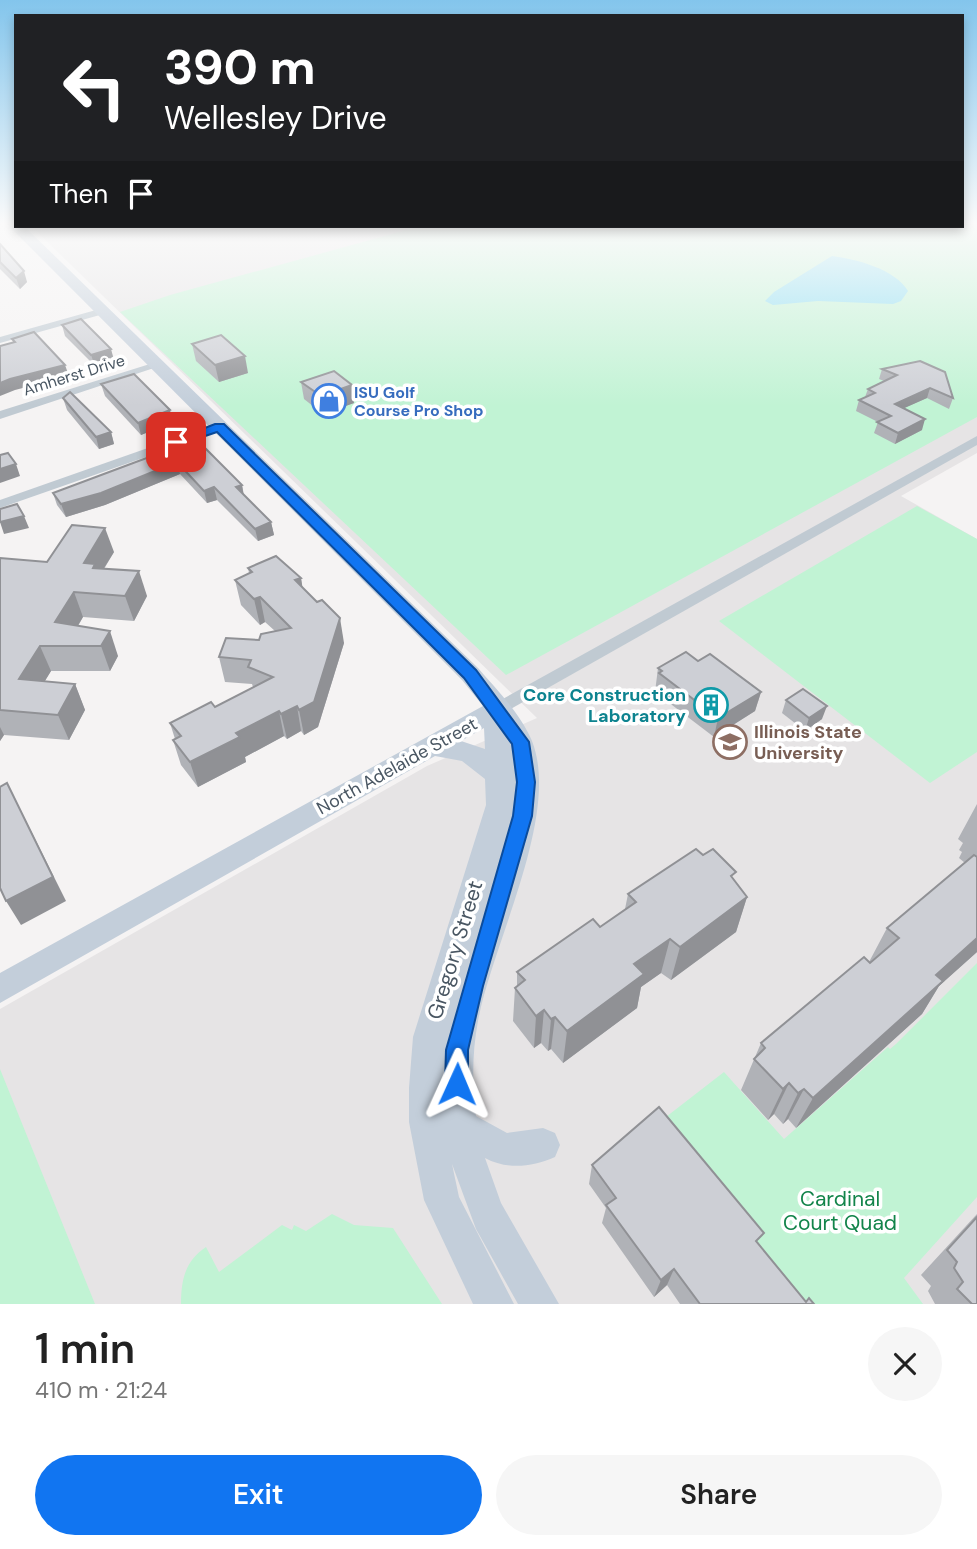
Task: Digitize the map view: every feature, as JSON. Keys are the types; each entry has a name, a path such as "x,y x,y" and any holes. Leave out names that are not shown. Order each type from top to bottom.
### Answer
{"main road":[{"name":"Gregory Street","path":"76,284 470,674 520,742 526,782 523,816 457,1050 461,1127 471,1178 490,1225 540,1304"},
{"name":"Gregory Street","path":"495,1304 477,1275 442,1200 426,1122 425,1088 429,1037 496,816 500,779 496,748 496,710"},
{"name":"North Adelaide Street","path":"0,989 496,710"},
{"path":"433,746 464,751 485,759 500,779"},
{"path":"461,1127 505,1150 543,1145"}],"street":[{"path":"0,340 103,311"},
{"name":"Amherst Drive","path":"0,415 157,365"},
{"path":"0,504 219,427"},
{"name":"North Adelaide Street","path":"496,710 977,440"}],"shaded area":[{"name":"Illinois State University","path":"90,284 977,284 977,453 901,496 977,539 977,1304 0,1304 0,1009 427,766 537,718"}],"green space":[{"path":"211,284 977,284 977,417 506,675 120,312"},
{"path":"917,506 977,539 977,752 930,783 719,621"},
{"name":"Cardinal Court Quad","path":"977,963 977,1197 904,1278 923,1304 794,1304 653,1127 724,1072 784,1139 888,1047 890,1049 896,1044"},
{"path":"0,1069 95,1304 0,1304"},
{"path":"332,1214 354,1225 393,1228 442,1304 181,1304 182,1287 189,1265 206,1247 219,1272 282,1225 292,1230 294,1225 306,1231"}],"water":[{"path":"787,284 903,284 908,291 901,301 893,304 818,301 773,305 765,301"}],"building":[{"path":"81,319 111,349 91,355 62,325"},
{"path":"34,332 65,365 0,383 0,346"},
{"path":"221,335 245,356 215,365 192,344"},
{"path":"920,361 945,372 953,398 930,388 895,404 925,419 898,433 877,422 891,416 859,400 875,393 868,389 897,375 882,369"},
{"path":"334,371 352,385 321,396 301,382"},
{"path":"134,374 170,410 138,423 101,384"},
{"path":"70,392 111,432 96,437 63,398"},
{"path":"184,444 188,448 201,444 242,485 236,487 271,522 255,529 214,487 204,491 177,462 101,493 61,504 53,493"},
{"path":"8,453 16,464 0,469 0,455"},
{"path":"17,504 24,516 0,522 0,509"},
{"path":"72,525 105,528 84,563 95,564 93,568 139,571 125,596 74,592 55,622 110,631 101,646 40,646 19,679 75,684 58,715 0,710 0,558 47,562"},
{"path":"276,556 301,578 295,580 317,602 322,600 340,618 314,702 299,710 297,706 281,714 279,711 236,733 240,737 190,762 173,740 181,736 170,723 211,702 215,707 273,677 248,667 251,660 219,657 226,638 259,640 261,634 291,628 260,597 254,599 235,580 252,572 248,568"},
{"path":"686,652 698,661 710,654 761,692 718,718 659,673 662,671 658,668"},
{"path":"803,689 827,706 809,718 786,700"},
{"path":"7,783 53,877 6,901 0,888 0,787"},
{"path":"696,849 703,855 713,849 736,872 731,876 747,897 680,947 670,939 634,964 644,974 567,1031 555,1017 551,1019 544,1010 536,1016 515,988 525,980 517,972 593,919 600,927 636,902 628,894"},
{"path":"974,855 977,857 977,938 936,975 943,981 813,1098 804,1089 798,1093 789,1083 783,1089 754,1059 765,1048 761,1043 864,957 870,963 899,938 887,928"},
{"path":"659,1107 764,1233 756,1241 806,1302 809,1298 814,1304 700,1304 674,1269 661,1280 606,1205 616,1198 592,1165"},
{"path":"977,1217 977,1304 972,1304 957,1289 963,1282 954,1268 957,1262 947,1250"}],"place":[{"name":"ISU Golf Course Pro Shop","path":"329,401"},
{"name":"Core Construction Laboratory","path":"711,705"},
{"name":"Illinois State University","path":"730,742"}],"route":[{"path":"176,442 219,427 470,674 520,742 526,782 523,816 472,986 457,1050 457,1084"}]}
